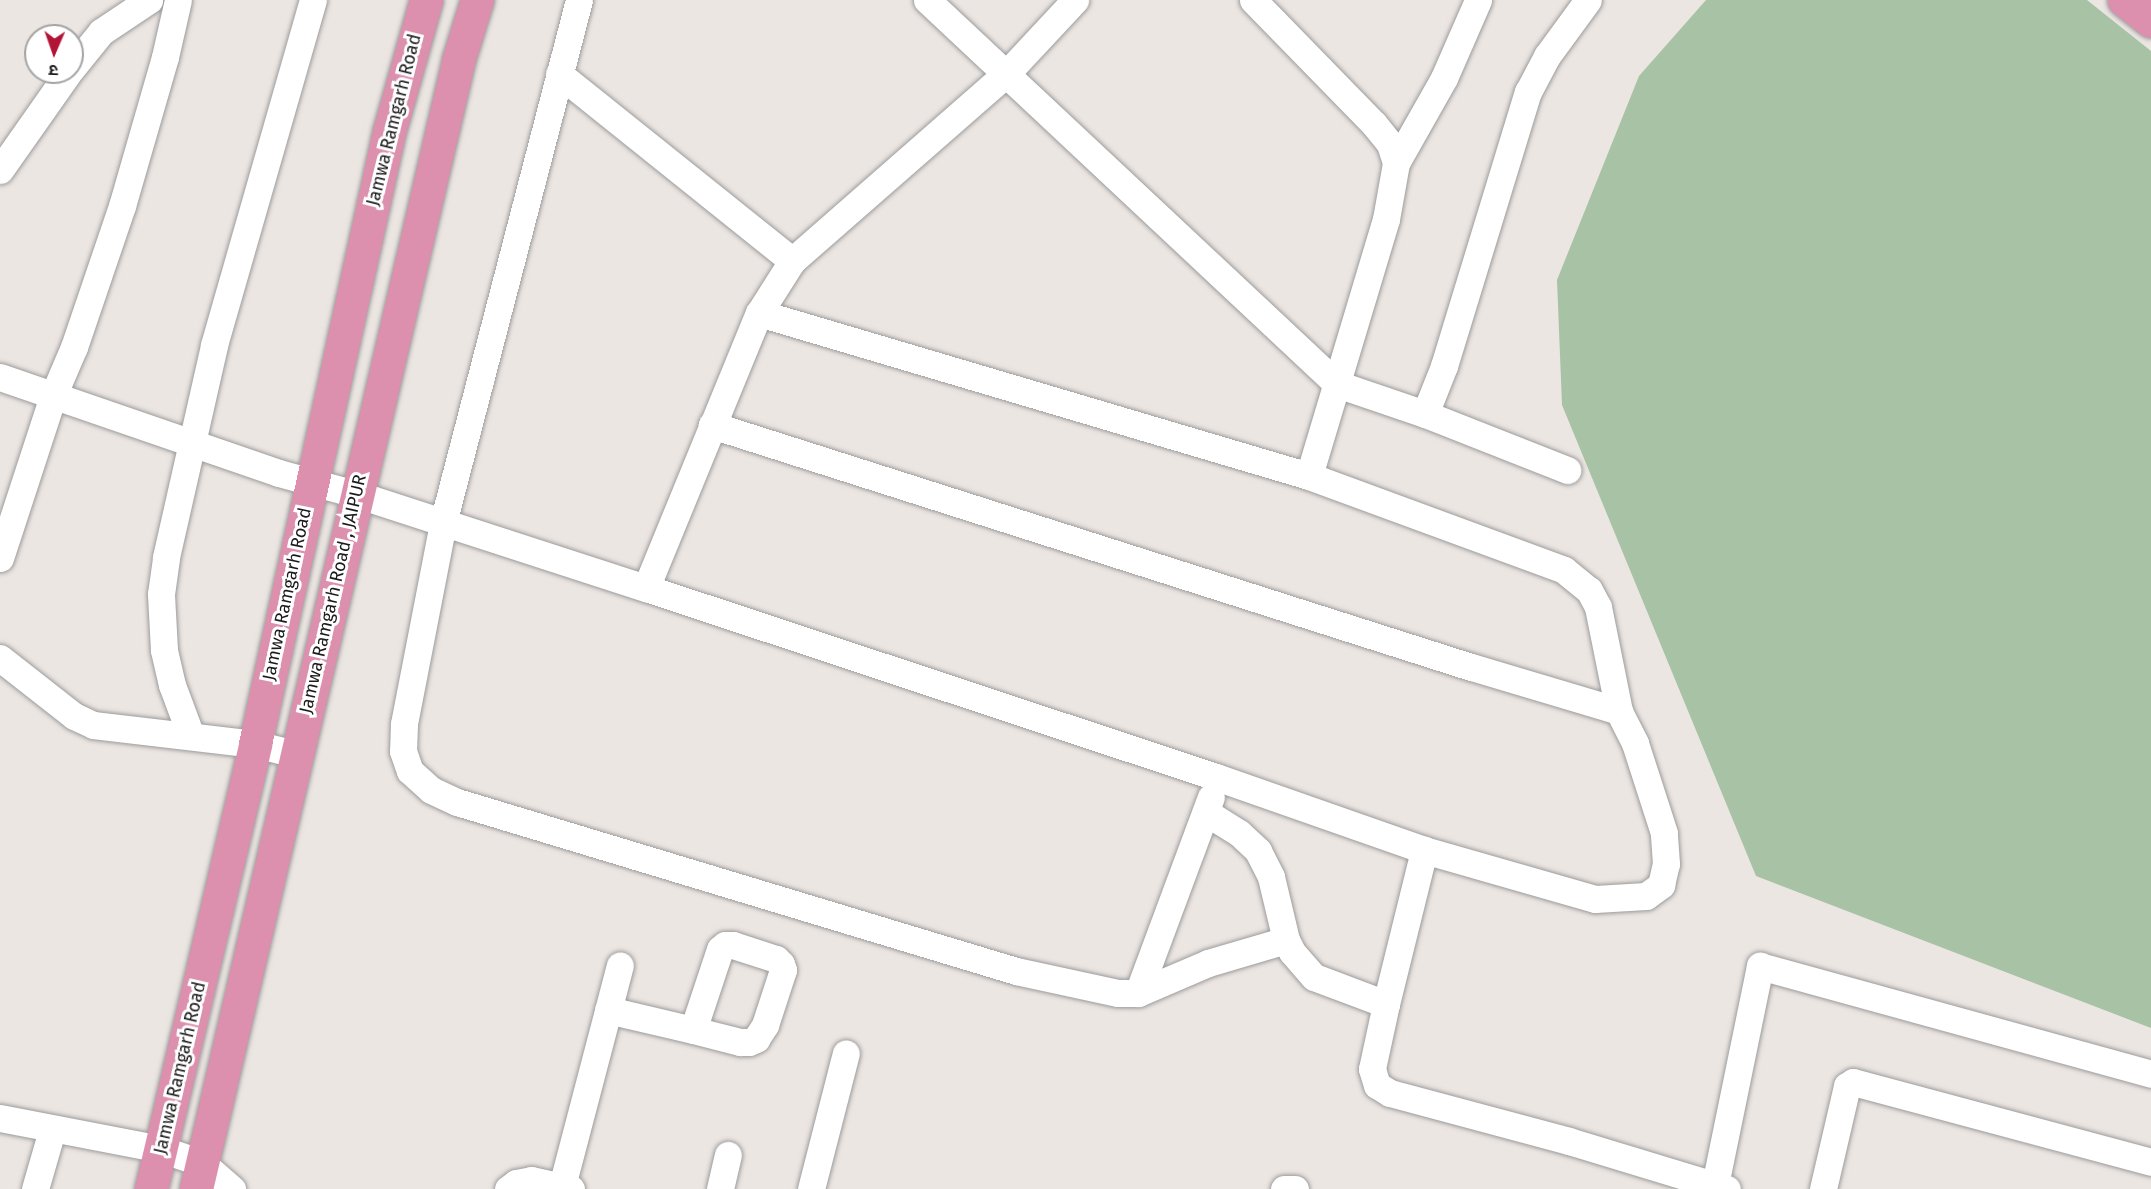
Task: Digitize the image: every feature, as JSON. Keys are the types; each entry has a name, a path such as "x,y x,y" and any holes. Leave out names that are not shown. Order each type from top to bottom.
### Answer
{"highway":[{"name":"Jamwa Ramgarh Road","path":"151,1189 255,744 389,132 426,0"},
{"name":"Jamwa Ramgarh Road , JAIPUR","path":"199,1176 439,142 459,58 477,0"},
{"path":"2124,0 2151,21"},
{"path":"389,132 439,142"}],"street":[{"path":"84,53 101,32 149,0"},
{"path":"0,558 53,396 74,347 122,206 165,57 177,0"},
{"path":"191,736 168,668 161,594 166,557 217,333 314,0"},
{"path":"579,0 443,524 404,724 403,752 410,771 431,790 457,802 1016,971 1118,993 1138,993 1208,963 1286,940"},
{"path":"927,0 1337,384 1425,414 1567,470"},
{"path":"646,588 759,313 792,261 1007,74 1075,0"},
{"path":"1253,0 1374,124 1390,144 1396,163"},
{"path":"1309,476 1386,219 1396,163 1444,78 1478,0"},
{"path":"1425,414 1444,366 1528,92 1547,56 1588,0"},
{"path":"558,75 792,261"},
{"path":"0,170 61,84"},
{"path":"0,377 311,482 356,494 646,588 1216,777 1424,850 1595,899 1646,896 1662,885 1666,864 1664,833 1635,742 1619,711 1598,607 1589,590 1564,570 1309,476 759,313"},
{"path":"712,425 1471,667 1619,711"},
{"path":"0,658 74,716 93,725 255,744 296,754"},
{"path":"1138,993 1207,813 1216,777"},
{"path":"1207,813 1239,833 1258,851 1270,877 1286,940 1292,952 1314,977 1386,1004"},
{"path":"1424,850 1372,1069 1377,1084 1390,1093 1569,1141 1721,1187 1760,966 2151,1074"},
{"path":"508,1189 516,1183 531,1180 566,1188 620,965"},
{"path":"608,1010 693,1030"},
{"path":"811,1189 846,1053"},
{"path":"1823,1189 1847,1086 1853,1082 2151,1161"},
{"path":"0,1118 52,1130 103,1136 161,1149 199,1176 232,1189"},
{"path":"35,1189 52,1130"},
{"path":"720,1189 728,1155"},
{"path":"1284,1189 1295,1189"}],"green space":[{"path":"1706,0 2087,0 2151,51 2151,1028 1756,876 1562,405 1557,280 1639,76"}]}
